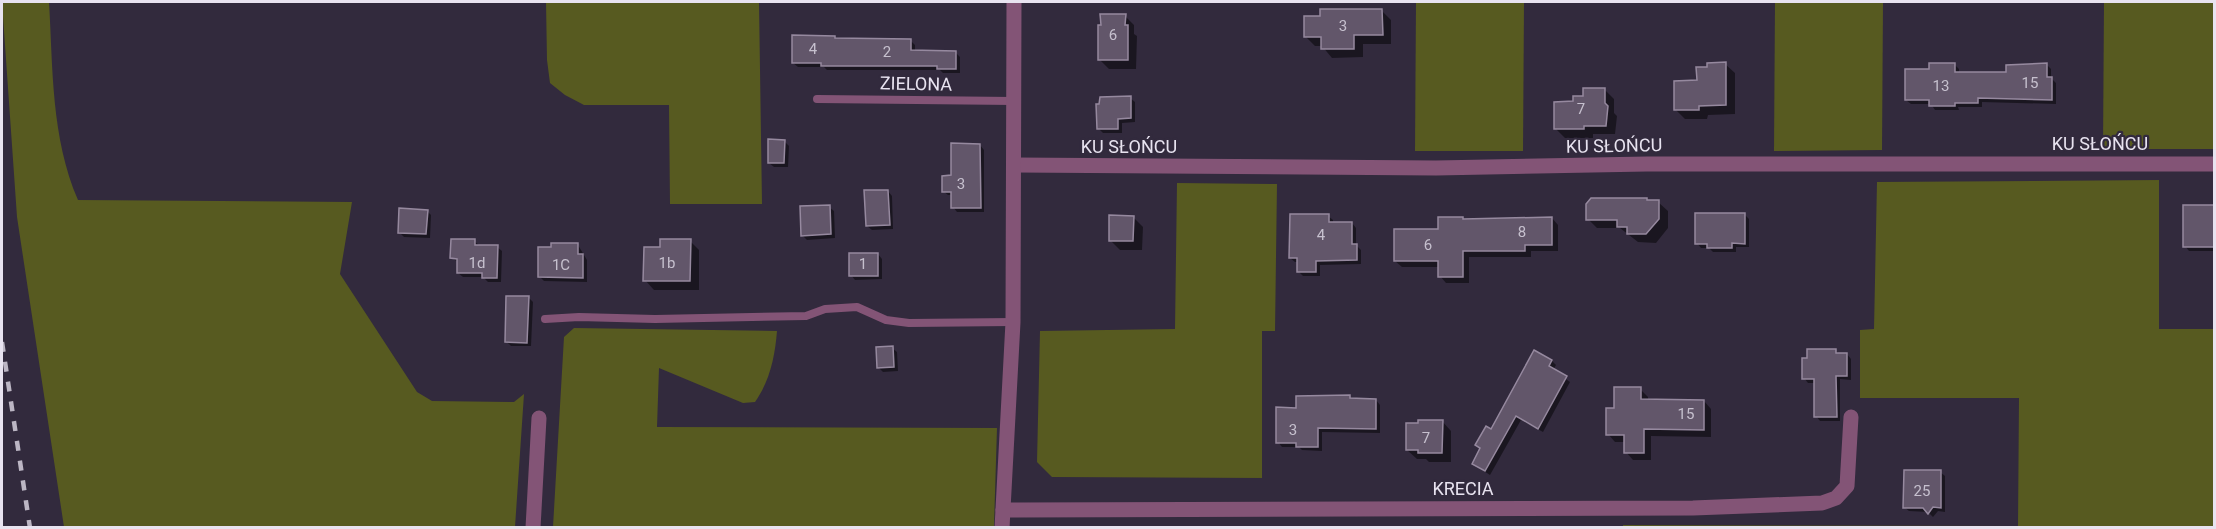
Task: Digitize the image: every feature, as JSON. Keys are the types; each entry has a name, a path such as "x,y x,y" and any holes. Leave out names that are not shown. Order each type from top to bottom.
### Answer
{"street":[{"path":"1002,528 1013,322 1014,2"},
{"name":"KU SŁOŃCU","path":"1014,165 1436,168 1647,164 2214,164"},
{"name":"KRECIA","path":"1003,510 1693,508 1822,503 1836,498 1847,486 1851,417"},
{"path":"533,528 539,418"}],"lane":[{"name":"ZIELONA","path":"817,99 1014,101"},
{"path":"545,319 806,316 825,309 857,307 886,320 909,323 1013,322"}],"green space":[{"path":"2,2 49,2 58,127 69,176 78,200 352,202 340,274 417,392 432,401 514,402 524,394 515,527 64,527 17,217"},
{"path":"546,2 759,2 762,204 670,204 669,105 584,105 565,95 550,83 547,60"},
{"path":"1416,2 1524,2 1523,151 1415,151"},
{"path":"1775,2 1883,2 1882,150 1774,151"},
{"path":"2104,2 2214,2 2214,149 2103,149"},
{"path":"2159,180 2159,329 2214,329 2214,527 1623,527 1623,525 2018,526 2019,398 1860,398 1860,330 1874,329 1877,182"},
{"path":"1177,183 1277,184 1275,331 1262,331 1262,478 1052,477 1037,462 1040,331 1175,329"},
{"path":"574,328 777,331 771,368 755,402 743,403 659,368 657,427 997,428 994,526 553,527 564,337"}],"building":[{"path":"1320,9 1382,9 1383,35 1354,35 1354,49 1321,49 1321,37 1304,37 1304,16 1320,16"},
{"path":"1100,14 1126,14 1128,60 1098,60"},
{"path":"792,35 911,39 911,50 956,51 956,69 937,69 937,66 821,66 821,63 792,63"},
{"path":"1726,62 1726,105 1699,106 1699,110 1674,110 1674,81 1697,80 1696,67 1707,67 1707,63"},
{"path":"1929,63 1955,63 1955,72 2006,72 2006,65 2047,63 2047,77 2052,77 2052,100 1978,98 1978,103 1929,106 1929,100 1905,100 1905,69 1929,69"},
{"path":"1583,88 1605,88 1605,103 1608,106 1606,126 1554,129 1554,102 1573,101 1573,96 1583,96"},
{"path":"1131,96 1131,118 1118,119 1118,129 1097,129 1096,104 1099,104 1100,97"},
{"path":"768,139 785,140 784,163 768,163"},
{"path":"951,143 980,144 981,208 951,208 951,192 942,192 942,176 951,175"},
{"path":"864,190 888,190 890,225 866,226"},
{"path":"1591,198 1659,200 1659,219 1646,234 1627,234 1627,227 1617,227 1617,220 1586,220 1586,204"},
{"path":"830,205 831,234 801,236 800,206"},
{"path":"2183,205 2214,205 2214,247 2183,247"},
{"path":"399,208 428,210 426,234 398,233"},
{"path":"1695,213 1745,213 1745,244 1732,243 1732,248 1707,248 1707,244 1695,244"},
{"path":"1290,214 1329,214 1329,222 1352,222 1352,244 1357,244 1357,260 1316,261 1316,272 1297,272 1297,258 1289,258"},
{"path":"1109,215 1134,216 1133,241 1109,241"},
{"path":"1438,217 1463,217 1463,219 1552,217 1552,245 1525,245 1525,251 1463,251 1463,277 1438,277 1438,261 1394,261 1394,229 1438,229"},
{"path":"451,239 475,239 475,245 498,245 497,278 482,278 482,273 457,273 457,259 450,258"},
{"path":"660,239 691,239 690,281 643,281 644,247 660,247"},
{"path":"551,243 578,243 578,254 583,254 583,278 538,277 538,247 551,247"},
{"path":"849,253 878,253 878,276 849,276"},
{"path":"506,296 529,296 527,343 505,342"},
{"path":"893,346 894,367 877,368 876,347"},
{"path":"1807,349 1836,349 1836,353 1847,353 1847,376 1836,376 1837,417 1814,417 1814,379 1802,379 1802,358 1807,358"},
{"path":"1534,350 1552,360 1549,366 1567,376 1538,429 1516,416 1485,471 1472,464 1480,448 1475,445 1486,426 1491,429"},
{"path":"1614,387 1641,387 1641,399 1704,400 1704,430 1644,429 1644,453 1624,453 1624,435 1606,435 1606,408 1614,408"},
{"path":"1350,395 1350,398 1376,399 1376,429 1318,428 1318,447 1296,447 1296,443 1276,443 1276,407 1296,408 1296,396"},
{"path":"1418,420 1443,420 1442,453 1418,453 1418,450 1406,450 1406,423 1418,423"},
{"path":"1904,470 1941,470 1941,508 1933,507 1928,514 1923,508 1903,508"}],"railway":[{"path":"2,342 30,528"}]}
